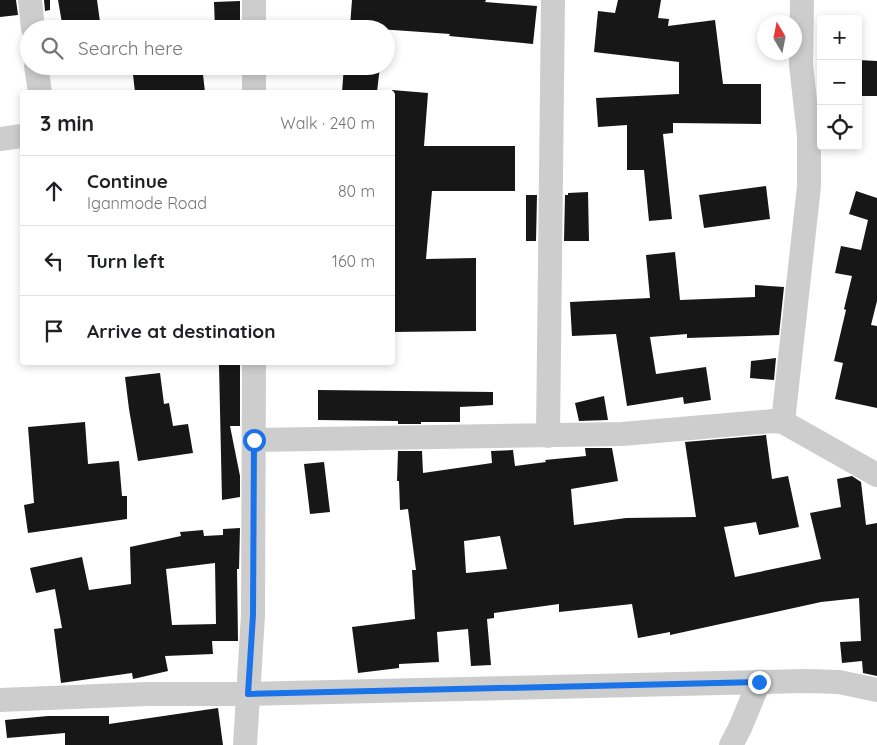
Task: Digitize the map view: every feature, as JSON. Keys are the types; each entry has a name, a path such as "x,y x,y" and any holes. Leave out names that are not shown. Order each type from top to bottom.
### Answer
{"street":[{"path":"30,0 32,20"},
{"path":"254,0 254,20"},
{"path":"548,436 553,0"},
{"path":"783,422 809,186 809,136 801,65 802,0"},
{"path":"37,75 40,90"},
{"path":"254,75 254,90"},
{"path":"0,139 20,136"},
{"path":"245,745 253,615 254,365"},
{"path":"254,440 622,434 773,421 783,422 877,475"},
{"path":"0,700 147,694 248,694 807,680 839,682 877,690"},
{"path":"731,745 759,682"}],"building":[{"path":"0,0 16,0 18,15 0,17"},
{"path":"44,0 50,0 50,10 45,11"},
{"path":"58,0 97,0 100,20 61,20"},
{"path":"352,0 486,0 485,2 537,6 533,44 449,36 450,34 395,30 395,20 351,20"},
{"path":"618,0 661,0 658,18 669,19 668,26 715,20 723,84 761,84 761,124 673,123 673,133 663,134 672,219 649,221 644,170 627,170 627,125 598,127 596,98 679,94 679,62 594,52 598,11 615,13"},
{"path":"240,1 240,20 215,20 214,2"},
{"path":"862,60 877,61 877,96 862,96"},
{"path":"133,75 203,75 205,90 135,90"},
{"path":"343,75 379,75 377,90 342,90"},
{"path":"395,90 428,93 424,146 515,146 515,191 432,191 426,259 476,258 476,331 395,332"},
{"path":"766,186 770,219 704,228 699,195"},
{"path":"856,191 877,198 877,301 871,325 877,326 877,408 835,399 843,363 834,361 852,276 835,273 841,246 861,250 868,220 849,214"},
{"path":"588,192 589,241 564,241 565,195 568,195 568,193"},
{"path":"526,195 537,195 536,241 526,241"},
{"path":"675,252 680,300 755,297 755,285 784,287 779,335 687,338 687,334 650,337 656,374 706,367 711,400 684,404 683,397 627,406 616,334 572,336 570,302 650,298 646,255"},
{"path":"776,358 774,380 750,378 751,361"},
{"path":"219,365 240,365 240,426 230,426 240,476 240,497 222,500"},
{"path":"160,373 164,404 169,403 173,426 188,424 193,453 138,461 125,377"},
{"path":"318,390 493,392 493,405 460,407 460,422 398,424 398,421 318,420"},
{"path":"604,396 608,420 579,421 575,403"},
{"path":"85,422 88,464 119,461 122,496 127,496 127,519 28,533 24,505 34,503 28,427"},
{"path":"766,435 772,479 788,476 799,527 759,535 756,522 724,527 735,577 821,559 810,513 841,507 837,479 852,476 861,482 866,525 877,523 877,676 863,673 862,661 842,663 840,642 861,641 859,598 821,602 670,635 670,632 638,638 632,604 559,612 559,604 494,613 494,618 487,619 491,665 471,666 468,629 437,632 439,662 399,664 399,668 358,673 352,627 415,619 412,570 416,570 408,509 400,510 399,481 397,481 398,451 422,451 423,473 492,463 491,451 513,450 515,466 546,462 545,460 586,456 585,448 612,448 618,481 571,489 574,525 626,518 696,517 685,442","holes":["500,536 507,569 466,573 464,541"]},
{"path":"324,462 330,512 310,514 304,464"},
{"path":"240,528 239,569 237,569 238,641 212,641 213,654 165,656 168,671 133,679 132,673 61,683 54,629 62,628 55,589 36,593 30,568 82,557 89,590 131,584 130,547 181,536 180,532 203,530 204,536 223,535 223,529","holes":["215,563 216,624 172,625 166,569"]},
{"path":"218,708 223,745 65,745 65,733 7,738 5,720 48,716 109,716 109,724"}],"route":[{"path":"254,440 253,615 248,694 759,682"}]}
